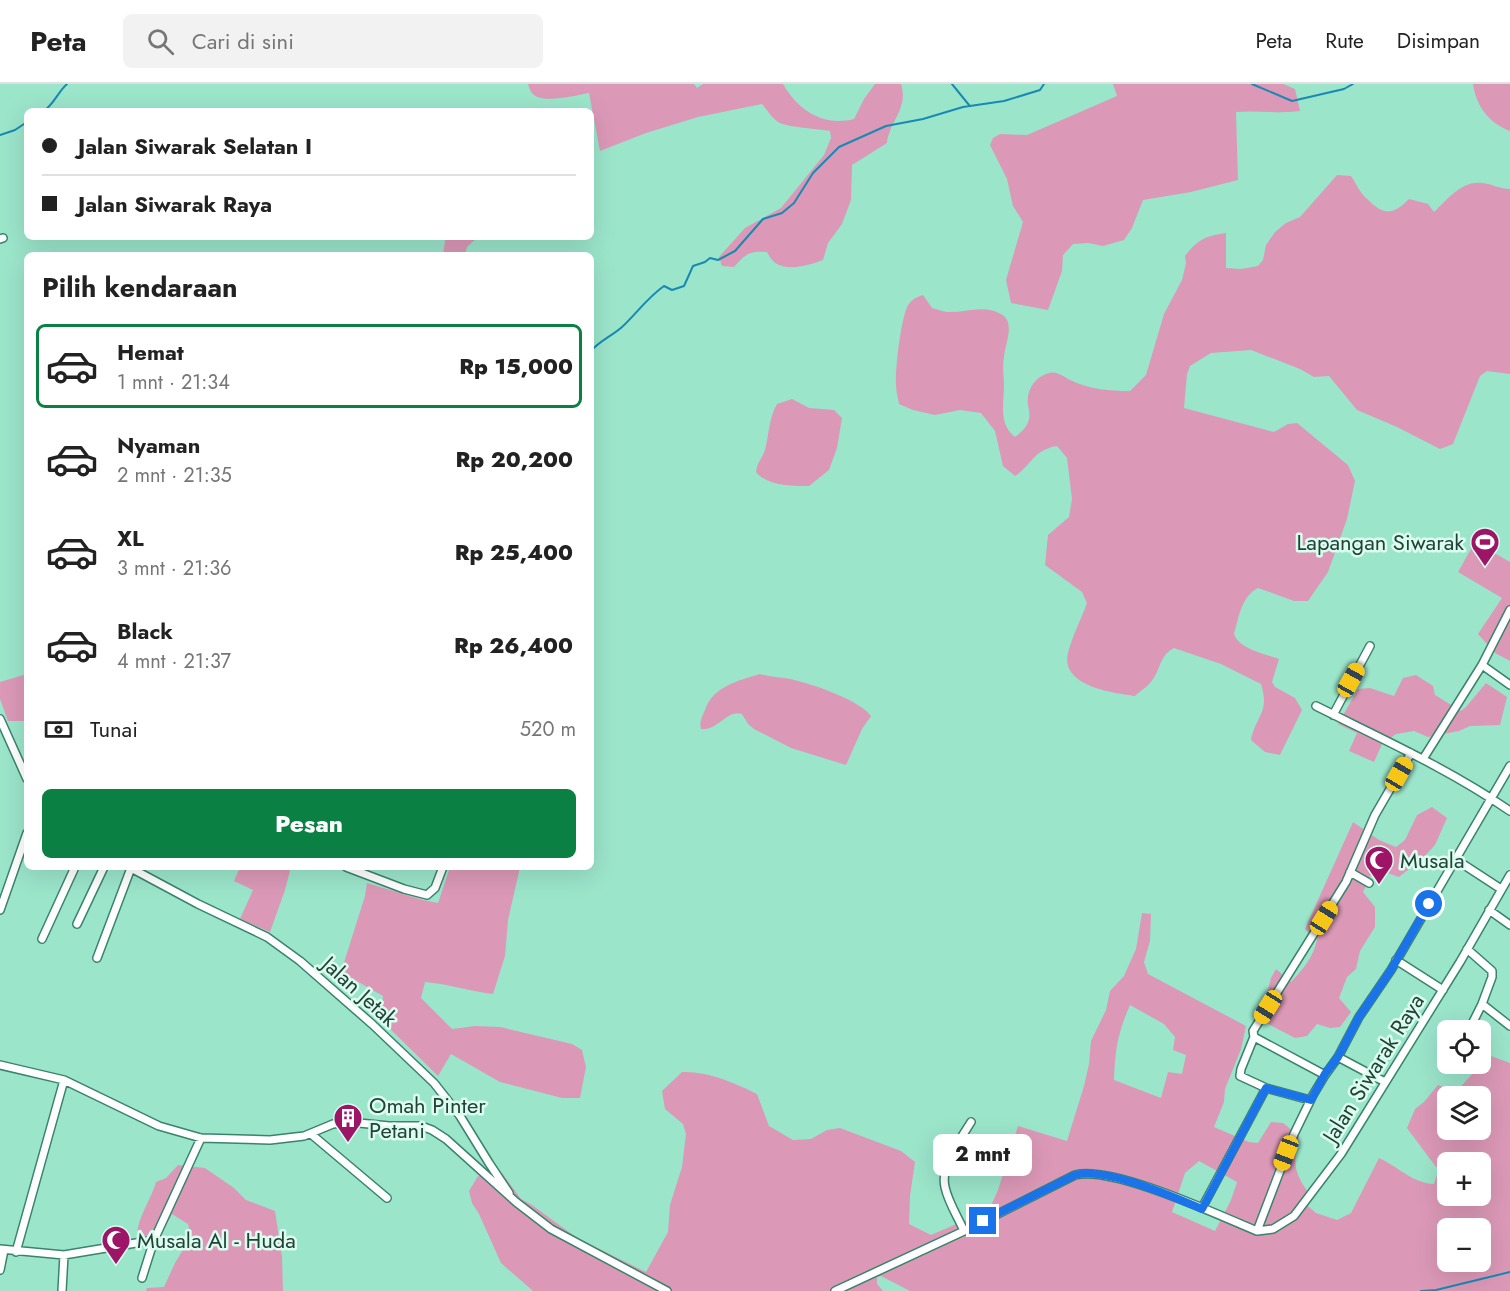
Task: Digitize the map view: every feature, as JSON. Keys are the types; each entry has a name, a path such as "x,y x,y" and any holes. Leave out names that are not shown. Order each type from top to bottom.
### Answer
{"street":[{"path":"1423,759 1482,665 1510,610"},
{"path":"1333,714 1370,646"},
{"path":"1482,665 1510,685"},
{"path":"1316,706 1423,759 1492,798 1510,811"},
{"path":"0,719 24,772"},
{"path":"1311,1100 1266,1088 1240,1076 1241,1069 1254,1037 1253,1031 1256,1025 1346,882 1375,815 1411,753"},
{"path":"835,1291 1083,1173 1139,1185 1257,1231 1294,1134 1325,1074 1338,1057 1359,1017 1396,960 1510,766"},
{"path":"0,910 24,841"},
{"path":"1455,859 1501,889"},
{"path":"42,939 74,870"},
{"path":"77,924 103,870"},
{"path":"98,958 129,870"},
{"name":"Jalan Jetak","path":"134,870 267,937 372,1023 434,1083 460,1116 516,1202"},
{"path":"354,870 427,895 435,888 442,870"},
{"path":"1350,872 1369,883"},
{"name":"Jalan Siwarak Raya","path":"1257,1231 1273,1229 1294,1216 1341,1154 1443,990 1510,875"},
{"path":"1489,910 1510,925"},
{"path":"1467,949 1492,971 1490,983 1474,1020"},
{"path":"1396,960 1443,990"},
{"path":"1482,1004 1510,1026"},
{"path":"1254,1037 1325,1074"},
{"path":"1338,1057 1385,1082"},
{"path":"0,1065 64,1080 159,1126 201,1138 270,1140 311,1134 333,1124 349,1122 421,1126 446,1139 516,1202 551,1229 667,1291"},
{"path":"16,1252 64,1080"},
{"path":"1202,1209 1266,1088"},
{"path":"964,1230 947,1194 944,1177 960,1140 971,1122"},
{"path":"311,1134 387,1198"},
{"path":"142,1278 152,1241 201,1138"},
{"path":"0,1270 2,1250 64,1256 152,1241"},
{"path":"62,1291 64,1256"}],"shaded area":[{"path":"528,84 694,84 697,88 703,84 783,84 804,109 832,121 854,119 875,84 901,84 903,93 901,108 891,128 887,143 852,165 851,200 842,224 828,243 823,260 788,267 776,263 767,252 756,252 745,256 734,267 722,266 719,257 745,228 781,208 824,155 831,138 830,131 782,124 762,104 698,117 646,133 600,151 594,108 592,108 589,93 551,99 536,97"},
{"path":"1113,84 1283,84 1295,89 1300,111 1236,112 1238,180 1191,192 1143,200 1132,228 1124,240 1103,246 1088,243 1073,244 1063,255 1062,271 1048,310 1011,303 1006,280 1023,222 1013,206 1007,179 990,145 993,138 1000,134 1027,135 1117,96"},
{"path":"1473,84 1510,84 1510,131 1485,113 1477,99"},
{"path":"1337,175 1351,176 1365,197 1377,207 1387,211 1397,209 1409,199 1428,204 1434,212 1455,192 1475,183 1510,189 1510,374 1487,371 1480,376 1453,444 1440,449 1357,410 1329,376 1314,377 1300,369 1251,350 1211,353 1190,366 1187,374 1184,408 1274,432 1288,424 1297,423 1348,465 1355,481 1347,519 1328,572 1308,601 1294,601 1258,588 1244,602 1237,621 1234,634 1241,644 1279,659 1272,682 1275,687 1295,698 1302,710 1280,755 1265,752 1251,740 1263,708 1261,684 1221,664 1174,648 1163,658 1151,682 1135,696 1090,686 1072,673 1068,664 1068,653 1087,603 1082,592 1045,565 1048,535 1069,517 1072,499 1067,458 1057,446 1049,448 1038,454 1015,476 1003,466 995,431 981,413 960,410 935,415 899,404 896,385 898,356 905,312 911,301 923,295 932,308 946,312 994,311 1001,314 1008,322 1003,364 1003,413 1006,426 1015,437 1028,422 1028,400 1032,385 1049,373 1060,374 1077,383 1092,387 1130,391 1146,375 1164,314 1182,280 1186,263 1185,256 1194,246 1208,237 1226,233 1226,268 1241,269 1258,266 1263,260 1266,245 1275,232 1286,223 1300,217"},
{"path":"475,240 467,247 466,252 443,252 445,241"},
{"path":"792,399 809,408 834,410 842,418 837,448 829,470 809,486 773,483 756,472 765,450 774,409 777,404"},
{"path":"1475,542 1510,562 1510,661 1495,653 1478,634 1502,598 1458,572"},
{"path":"760,674 806,683 826,690 857,704 871,716 862,729 846,765 791,748 754,729 742,714 737,713 712,727 701,729 702,717 714,695 727,686"},
{"path":"24,675 24,721 8,721 0,699 0,682"},
{"path":"1416,675 1433,686 1435,695 1461,711 1486,683 1507,697 1500,725 1470,726 1459,731 1428,737 1414,731 1396,734 1382,744 1374,762 1349,751 1357,733 1338,724 1358,689 1370,688 1394,696 1403,678"},
{"path":"1432,807 1447,818 1435,845 1399,877 1384,872 1372,873 1363,892 1375,907 1375,927 1360,951 1356,969 1347,977 1339,998 1351,1012 1340,1027 1330,1028 1317,1024 1307,1036 1295,1038 1253,1016 1267,994 1276,969 1291,982 1310,958 1317,940 1305,929 1353,822 1379,840 1396,847 1405,840 1417,815"},
{"path":"239,870 290,870 270,932 240,919 253,890 234,881"},
{"path":"449,870 519,870 508,920 505,956 493,994 425,982 421,998 452,1029 475,1026 500,1027 572,1044 582,1050 586,1067 580,1098 562,1098 500,1082 451,1054 438,1076 380,1019 383,996 341,972 367,883 438,903"},
{"path":"1142,913 1151,914 1150,941 1144,962 1148,974 1246,1026 1241,1049 1225,1089 1224,1102 1214,1127 1249,1142 1258,1143 1271,1122 1283,1123 1299,1136 1296,1165 1299,1177 1307,1191 1302,1201 1316,1213 1337,1220 1351,1213 1379,1158 1412,1178 1426,1183 1434,1184 1437,1174 1437,1206 1491,1206 1491,1152 1437,1152 1437,1167 1407,1128 1415,1109 1437,1086 1437,1140 1491,1140 1491,1086 1461,1086 1472,1074 1491,1074 1491,1056 1510,1063 1510,1291 910,1291 881,1276 877,1277 877,1284 883,1291 533,1291 501,1263 472,1203 469,1191 478,1176 502,1173 521,1199 577,1238 646,1272 668,1232 670,1205 682,1167 686,1134 683,1124 665,1109 662,1091 682,1072 692,1072 721,1078 757,1094 769,1126 793,1140 811,1139 827,1130 840,1128 901,1151 915,1162 909,1224 931,1235 989,1210 998,1190 1018,1126 1067,1141 1084,1086 1091,1041 1106,1010 1110,991 1124,976 1136,949","holes":["1130,1005 1164,1024 1175,1037 1173,1050 1186,1055 1182,1074 1168,1072 1161,1098 1114,1080 1118,1041","1199,1161 1237,1182 1231,1200 1215,1231 1172,1212 1185,1173"]},
{"path":"178,1165 205,1168 234,1188 246,1200 275,1211 282,1257 283,1291 146,1291 147,1288 164,1287 191,1236 188,1224 172,1214 162,1233 144,1239 137,1235 140,1221 156,1182 166,1178"}],"waterway":[{"path":"48,108 67,84"},
{"path":"952,84 969,105"},
{"path":"594,348 622,327 664,286 672,290 684,286 693,266 710,258 718,260 735,251 763,219 782,213 794,203 813,173 839,147 886,126 923,119 963,107 1004,101 1040,90 1044,84"},
{"path":"1252,84 1292,101 1344,89 1353,84"},
{"path":"0,135 24,124"},
{"path":"1421,1291 1436,1290 1510,1272"}],"place":[{"name":"Lapangan Siwarak","path":"1485,568"},
{"name":"Musala","path":"1379,886"},
{"name":"Omah Pinter Petani","path":"348,1144"},
{"name":"Musala Al - Huda","path":"116,1266"}],"route":[{"path":"983,1221 1083,1173 1139,1185 1202,1209 1266,1088 1311,1100 1429,904"}]}
